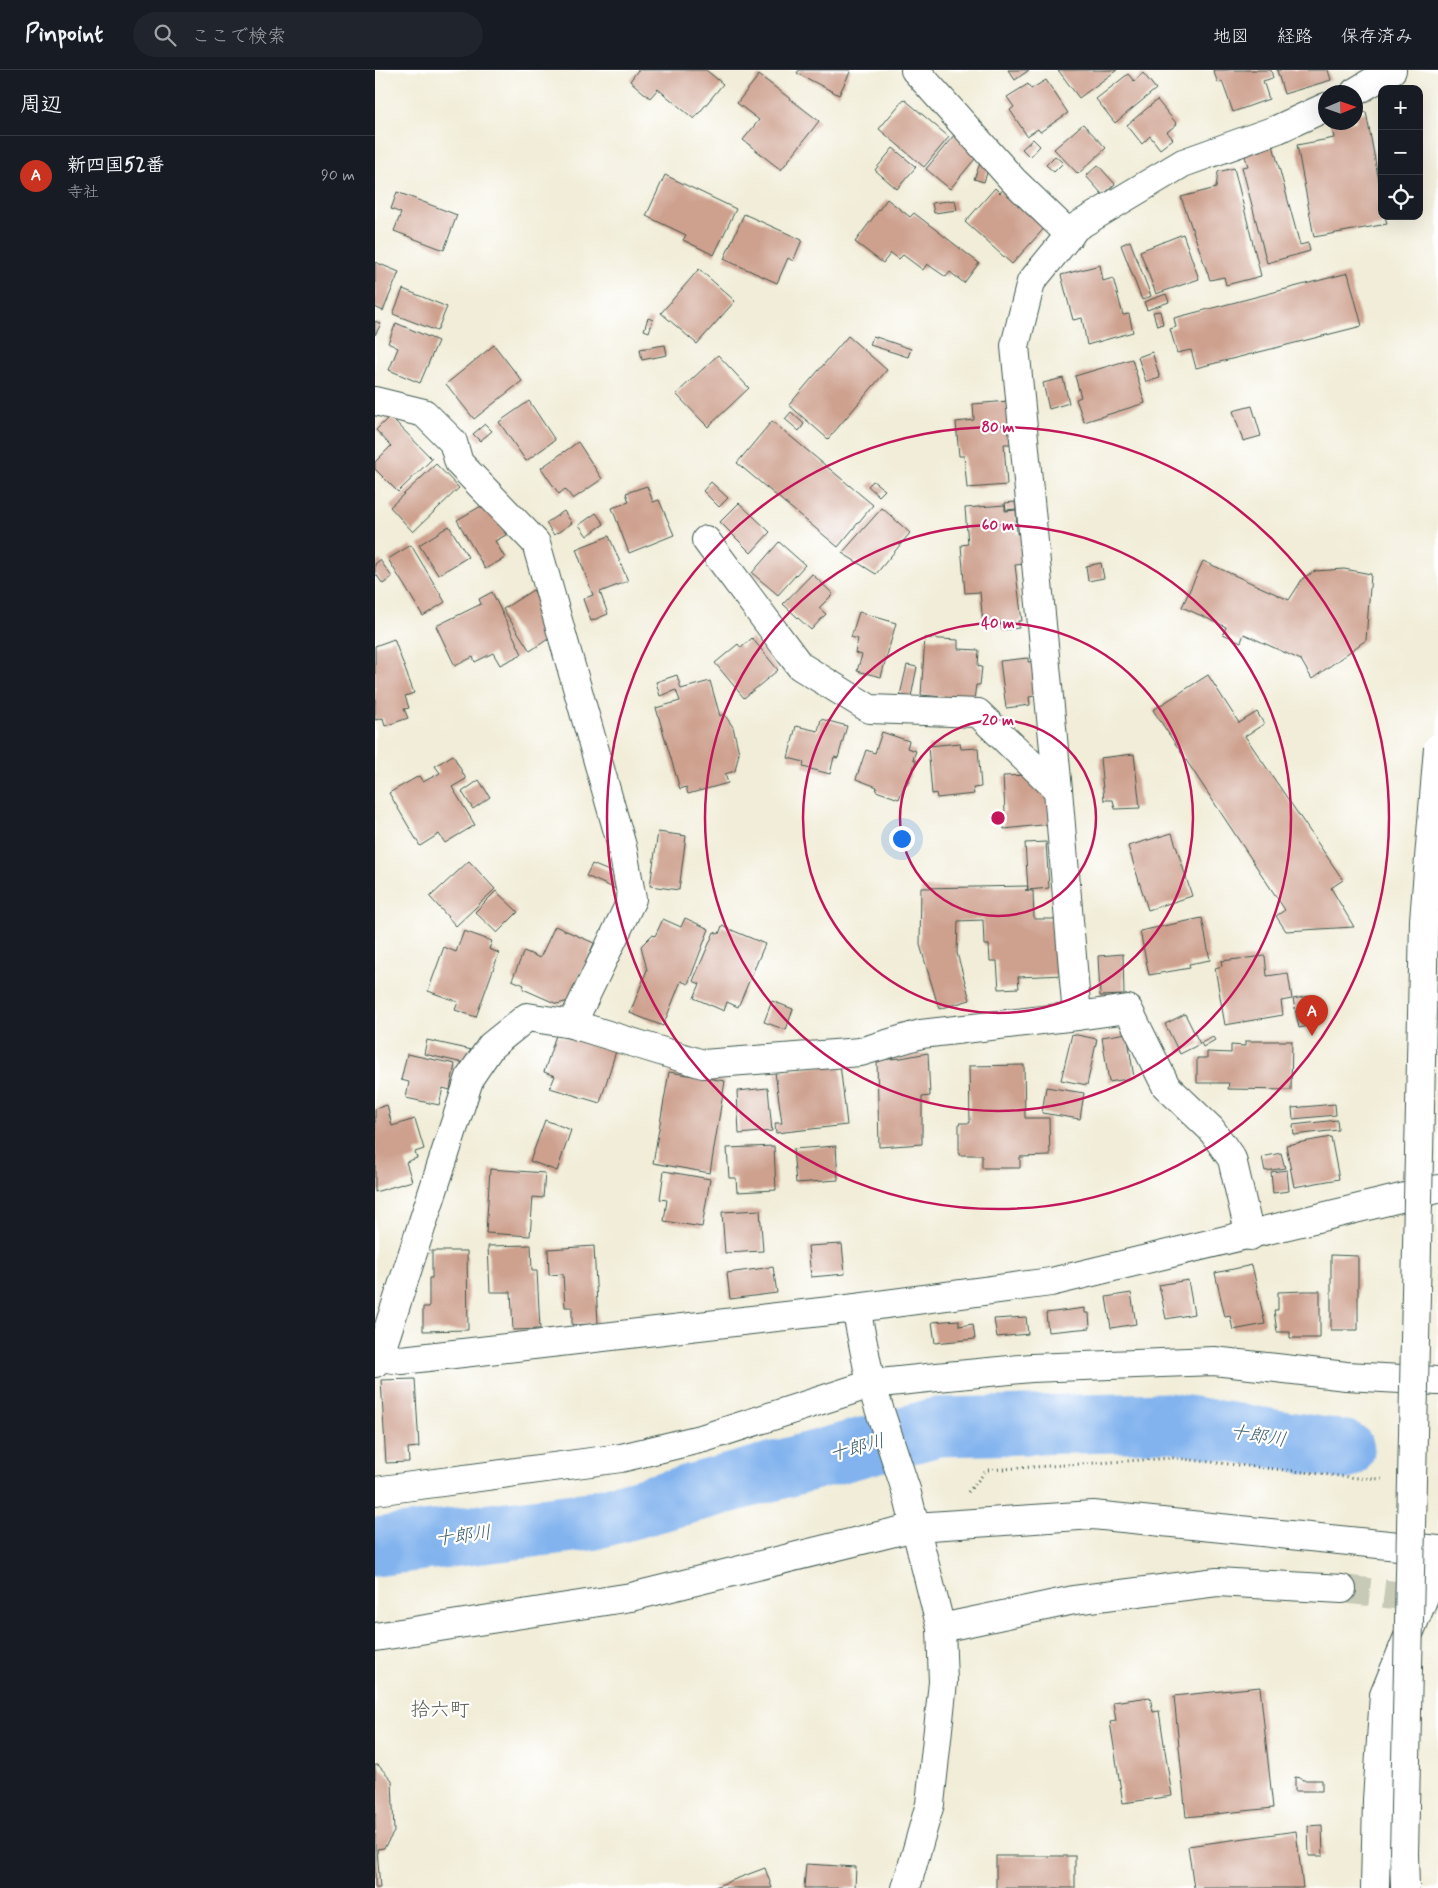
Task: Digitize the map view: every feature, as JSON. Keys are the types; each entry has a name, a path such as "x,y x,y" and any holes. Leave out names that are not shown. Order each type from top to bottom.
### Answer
{"main road":[{"path":"915,70 1013,180 1070,234"},
{"path":"1363,87 1391,70"},
{"path":"1077,1016 1058,790 1015,346 1031,282 1076,227 1183,163 1278,129 1318,110"},
{"path":"375,401 424,413 453,442 459,463 536,543 622,846 632,899 572,1024"},
{"path":"707,540 800,666 870,709 978,714 1058,790"},
{"path":"1405,1888 1404,1854 1424,920 1438,748"},
{"path":"1250,1236 1232,1158 1211,1129 1166,1086 1128,1009 921,1034 860,1052 703,1064 572,1024 527,1017 491,1046 470,1077 377,1360 402,1360 856,1308 1051,1282 1250,1236 1438,1189"},
{"path":"856,1308 871,1384 905,1490 941,1628 943,1682 930,1804 906,1888"},
{"path":"375,1491 621,1458 704,1438 871,1384 1031,1368 1214,1361 1346,1376 1438,1381"},
{"path":"375,1637 631,1597 915,1527 1093,1515 1438,1550"},
{"path":"1375,1888 1377,1800 1385,1695 1438,1563"},
{"path":"941,1628 1074,1600 1217,1582 1342,1589"}],"path":[{"path":"966,1494 987,1470 1173,1458 1358,1478 1385,1479"}],"building":[{"path":"638,70 706,70 723,84 694,119 658,89 650,98 630,81"},
{"path":"799,70 851,70 839,95 797,73"},
{"path":"1008,70 1029,70 1015,80"},
{"path":"1058,70 1117,70 1079,98"},
{"path":"1213,70 1271,70 1273,78 1263,81 1269,99 1233,112 1222,81 1218,83"},
{"path":"1277,70 1328,70 1331,80 1284,94"},
{"path":"1143,73 1156,89 1115,123 1096,99 1128,74 1134,81"},
{"path":"759,75 819,121 781,170 743,140 759,120 737,103"},
{"path":"1046,80 1068,113 1040,132 1038,129 1027,136 1010,110 1014,107 1007,97 1028,84 1031,89"},
{"path":"904,99 949,137 924,167 879,129"},
{"path":"1157,100 1177,124 1167,132 1173,139 1160,149 1150,136 1142,144 1127,125"},
{"path":"1366,112 1378,176 1378,220 1386,220 1387,224 1314,237 1297,145 1334,138 1332,130 1363,130 1363,113"},
{"path":"1083,124 1106,148 1078,174 1054,149"},
{"path":"955,134 979,154 950,189 926,169"},
{"path":"1033,139 1040,146 1030,157 1022,149"},
{"path":"1273,145 1300,245 1308,243 1310,251 1267,263 1242,167 1248,166 1244,153"},
{"path":"893,148 916,167 897,189 875,170"},
{"path":"1055,156 1063,163 1054,172 1046,165"},
{"path":"982,158 991,161 984,182 974,179"},
{"path":"1098,165 1115,184 1103,195 1086,176"},
{"path":"1234,168 1261,276 1226,285 1224,277 1210,280 1181,197 1216,188 1218,172"},
{"path":"665,175 736,209 714,255 683,240 686,235 646,216"},
{"path":"1007,185 1049,223 1012,264 965,222 995,188 1000,193"},
{"path":"397,192 457,215 444,250 394,231 401,213 391,209"},
{"path":"887,199 910,217 914,213 979,263 964,283 950,272 946,277 927,264 923,270 903,255 899,259 891,253 883,263 855,242"},
{"path":"955,200 957,210 934,213 932,203"},
{"path":"744,214 802,240 793,261 788,258 777,283 724,259"},
{"path":"1183,234 1199,279 1156,294 1140,251"},
{"path":"1130,241 1151,296 1142,300 1121,245"},
{"path":"375,262 399,272 383,311 375,307"},
{"path":"1100,265 1103,281 1113,278 1123,315 1129,314 1133,332 1087,345 1082,318 1073,320 1061,275"},
{"path":"699,269 735,301 697,344 661,313"},
{"path":"1348,273 1362,326 1196,368 1191,350 1177,353 1170,329 1176,327 1174,318"},
{"path":"403,289 447,307 437,331 393,314"},
{"path":"1166,294 1169,302 1147,310 1144,302"},
{"path":"1160,311 1163,324 1157,326 1153,312"},
{"path":"648,318 653,320 649,332 644,330"},
{"path":"375,321 381,324 375,335"},
{"path":"396,323 438,341 420,383 389,370 398,348 388,343"},
{"path":"848,336 887,370 828,439 789,405"},
{"path":"873,336 911,349 908,357 870,345"},
{"path":"494,345 522,381 474,419 446,384"},
{"path":"665,345 667,355 642,360 640,349"},
{"path":"1152,352 1160,378 1146,382 1138,357"},
{"path":"718,355 749,388 708,427 676,394"},
{"path":"1132,359 1145,403 1084,422 1076,399 1081,397 1075,376"},
{"path":"1063,378 1069,403 1049,409 1043,383"},
{"path":"529,401 555,440 526,461 499,422"},
{"path":"1008,401 1012,444 1004,444 1007,485 967,488 964,456 959,456 956,422 974,420 973,404"},
{"path":"1252,406 1261,436 1243,441 1233,411"},
{"path":"791,412 804,424 799,431 785,419"},
{"path":"390,416 432,459 398,492 375,469 375,462 391,446 376,430"},
{"path":"772,421 873,505 838,547 737,463"},
{"path":"485,424 492,431 480,441 473,434"},
{"path":"578,442 602,479 573,499 565,489 559,494 541,468"},
{"path":"436,464 459,488 413,532 390,507"},
{"path":"873,481 885,490 879,496 868,486"},
{"path":"711,482 728,498 719,507 703,491"},
{"path":"647,486 653,502 659,500 674,535 629,553 612,508 629,502 626,493"},
{"path":"488,502 506,535 495,541 505,558 485,569 457,520"},
{"path":"1015,502 1016,509 1006,510 1005,503"},
{"path":"739,503 770,532 751,553 720,522"},
{"path":"1005,505 1005,511 1016,510 1017,534 1022,534 1025,564 1015,565 1022,621 1018,621 1019,628 1002,630 1001,623 983,624 980,592 965,593 961,545 968,544 965,508"},
{"path":"882,508 910,533 876,574 842,553"},
{"path":"564,511 572,523 554,535 546,523"},
{"path":"596,513 604,524 587,536 579,525"},
{"path":"449,526 468,557 438,575 419,545"},
{"path":"609,536 628,581 600,592 608,614 591,621 583,599 593,595 576,549"},
{"path":"779,542 805,565 778,595 752,573"},
{"path":"411,545 445,602 423,616 388,559"},
{"path":"380,560 392,577 383,584 375,573 375,564"},
{"path":"1203,561 1289,600 1303,578 1315,571 1344,569 1371,574 1366,640 1312,679 1301,660 1244,634 1241,642 1223,634 1226,627 1182,607"},
{"path":"1101,563 1104,578 1088,581 1086,566"},
{"path":"812,574 833,594 819,608 826,614 811,630 783,604"},
{"path":"533,590 560,631 530,651 503,609"},
{"path":"492,592 522,654 500,665 493,653 475,662 473,657 455,666 436,626 481,604 479,599"},
{"path":"859,612 896,623 881,677 857,671 862,655 855,653 858,639 851,637"},
{"path":"752,638 778,670 744,698 715,663 738,644 741,648"},
{"path":"925,638 958,640 958,649 979,650 978,666 982,667 980,685 976,685 974,700 921,695"},
{"path":"394,639 414,693 405,696 409,708 404,709 408,718 385,726 383,718 375,720 375,646"},
{"path":"1028,658 1028,662 1036,661 1040,695 1029,697 1030,705 1006,708 1000,661"},
{"path":"907,665 917,667 911,697 900,695"},
{"path":"677,675 681,689 710,681 720,716 724,714 733,727 739,753 735,771 725,774 728,783 688,794 686,787 680,789 656,708 680,701 676,690 660,696 656,682"},
{"path":"1208,675 1239,723 1257,712 1264,724 1245,736 1343,880 1331,888 1354,927 1286,931 1276,916 1285,910 1153,710"},
{"path":"821,719 847,726 838,758 834,757 830,774 803,767 804,762 788,758 796,726 818,731"},
{"path":"882,732 909,741 907,748 916,751 913,759 916,761 907,785 905,784 899,799 876,791 877,787 856,779 866,750 875,753"},
{"path":"960,743 961,749 978,748 981,787 973,788 974,794 937,798 936,793 932,794 928,746"},
{"path":"1134,754 1140,808 1115,809 1113,800 1104,800 1100,758"},
{"path":"453,755 466,779 452,787 475,825 445,843 439,834 420,846 389,793 419,776 423,782 440,773 435,766"},
{"path":"1029,775 1044,780 1051,824 1004,829 1002,812 1005,812 1003,776"},
{"path":"479,780 490,797 473,809 462,792"},
{"path":"658,832 686,836 679,890 650,886"},
{"path":"1172,833 1192,896 1148,910 1128,846"},
{"path":"1046,842 1049,888 1028,890 1025,843"},
{"path":"469,861 495,889 456,926 430,897"},
{"path":"592,864 621,876 616,889 586,876"},
{"path":"1028,886 1027,890 1025,890 1033,891 1034,919 1061,919 1064,975 1018,977 1019,988 999,989 997,961 990,961 989,945 984,945 983,920 958,921 957,953 970,1000 939,1009 920,945 921,888"},
{"path":"496,891 518,912 497,933 475,912"},
{"path":"685,918 709,929 688,984 681,981 663,1026 630,1013 647,970 641,946 652,935 655,936 663,919 681,927"},
{"path":"1202,918 1210,960 1189,964 1190,968 1149,975 1140,931"},
{"path":"555,926 594,943 569,1001 557,1004 523,989 524,985 512,980 524,951 540,958"},
{"path":"722,926 765,944 738,1007 727,1002 724,1011 694,998 700,984 693,981 714,932 719,934"},
{"path":"464,931 492,941 489,949 499,953 476,1017 455,1010 458,1002 428,991 444,947 456,952"},
{"path":"1123,954 1124,995 1100,996 1098,956"},
{"path":"1265,956 1267,976 1288,973 1292,999 1281,1001 1283,1015 1225,1025 1215,968 1222,966 1221,961"},
{"path":"1309,996 1314,1025 1299,1028 1293,999"},
{"path":"772,1001 793,1009 786,1030 764,1022"},
{"path":"1185,1014 1200,1044 1180,1054 1165,1024"},
{"path":"1127,1033 1134,1078 1109,1082 1102,1037"},
{"path":"1072,1034 1097,1039 1087,1085 1061,1080"},
{"path":"556,1035 616,1051 600,1103 550,1088 555,1076 544,1072"},
{"path":"1213,1037 1215,1040 1203,1047 1201,1043"},
{"path":"427,1040 472,1050 468,1064 424,1054"},
{"path":"1245,1041 1292,1041 1291,1090 1228,1089 1229,1083 1197,1083 1197,1058 1207,1058 1207,1052 1231,1053 1231,1045 1245,1046"},
{"path":"928,1053 930,1096 922,1097 922,1144 879,1147 877,1060"},
{"path":"407,1054 455,1064 450,1090 443,1088 439,1105 406,1098 409,1082 401,1080"},
{"path":"840,1064 847,1125 776,1133 775,1123 782,1123 775,1072"},
{"path":"1024,1065 1025,1118 1049,1118 1050,1156 1020,1157 1020,1168 982,1168 982,1155 959,1155 959,1123 970,1123 969,1066"},
{"path":"669,1072 725,1081 710,1173 653,1163"},
{"path":"1046,1087 1084,1093 1080,1119 1042,1113"},
{"path":"768,1088 772,1131 739,1134 737,1091"},
{"path":"1335,1104 1336,1115 1293,1119 1292,1108"},
{"path":"387,1105 392,1126 415,1119 424,1149 415,1152 417,1158 406,1162 412,1181 375,1192 375,1109"},
{"path":"545,1120 571,1130 557,1171 530,1161"},
{"path":"1337,1120 1338,1130 1294,1135 1293,1125"},
{"path":"1331,1137 1339,1179 1294,1187 1286,1145"},
{"path":"774,1146 776,1190 737,1192 736,1178 729,1178 727,1148"},
{"path":"836,1146 838,1180 796,1183 793,1149"},
{"path":"1281,1153 1285,1168 1265,1171 1262,1157"},
{"path":"490,1169 545,1173 543,1198 533,1197 530,1236 486,1233"},
{"path":"1287,1170 1289,1191 1273,1193 1271,1172"},
{"path":"664,1171 710,1179 702,1227 664,1221 667,1200 660,1199"},
{"path":"760,1210 763,1251 725,1253 722,1212"},
{"path":"842,1244 845,1274 811,1277 808,1246"},
{"path":"531,1245 532,1271 537,1271 540,1329 513,1330 511,1292 490,1292 488,1246"},
{"path":"594,1246 598,1324 572,1325 572,1307 565,1307 563,1274 549,1275 548,1249"},
{"path":"432,1251 467,1251 468,1330 423,1331 423,1307 429,1307 429,1278 432,1278"},
{"path":"1331,1255 1358,1256 1358,1330 1331,1330"},
{"path":"1252,1265 1265,1324 1233,1330 1230,1316 1225,1317 1215,1273"},
{"path":"773,1267 777,1293 730,1299 727,1273"},
{"path":"1188,1280 1194,1314 1166,1319 1159,1285"},
{"path":"1320,1291 1320,1338 1290,1338 1290,1332 1277,1332 1274,1310 1278,1310 1278,1292"},
{"path":"1131,1293 1136,1324 1111,1328 1106,1297"},
{"path":"1085,1308 1085,1313 1089,1313 1090,1328 1048,1332 1046,1313"},
{"path":"1026,1317 1028,1334 997,1337 994,1319"},
{"path":"959,1320 959,1326 973,1324 975,1339 935,1343 932,1322"},
{"path":"415,1379 419,1447 408,1448 409,1462 386,1463 381,1380"},
{"path":"1260,1687 1273,1808 1186,1817 1174,1696"},
{"path":"1150,1697 1153,1712 1159,1711 1172,1796 1123,1803 1110,1722 1116,1721 1113,1702"},
{"path":"375,1765 378,1765 392,1780 394,1832 384,1848 377,1849 380,1888 375,1888"},
{"path":"1295,1777 1302,1778 1302,1780 1322,1780 1322,1791 1295,1791"},
{"path":"1322,1825 1323,1856 1309,1856 1308,1826"},
{"path":"1296,1831 1303,1888 1194,1888 1188,1846"},
{"path":"996,1856 1075,1856 1075,1888 996,1888"},
{"path":"806,1864 856,1867 855,1888 804,1888"},
{"path":"765,1868 772,1888 712,1888"}],"waterway":[{"name":"十郎川","path":"375,1547 590,1521 937,1427 1167,1422 1345,1450"}],"tunnel":[{"path":"1342,1589 1438,1600"}],"place":[{"name":"新四国52番","path":"1312,1036"}],"district":[{"name":"拾六町","path":"440,1710"}]}
